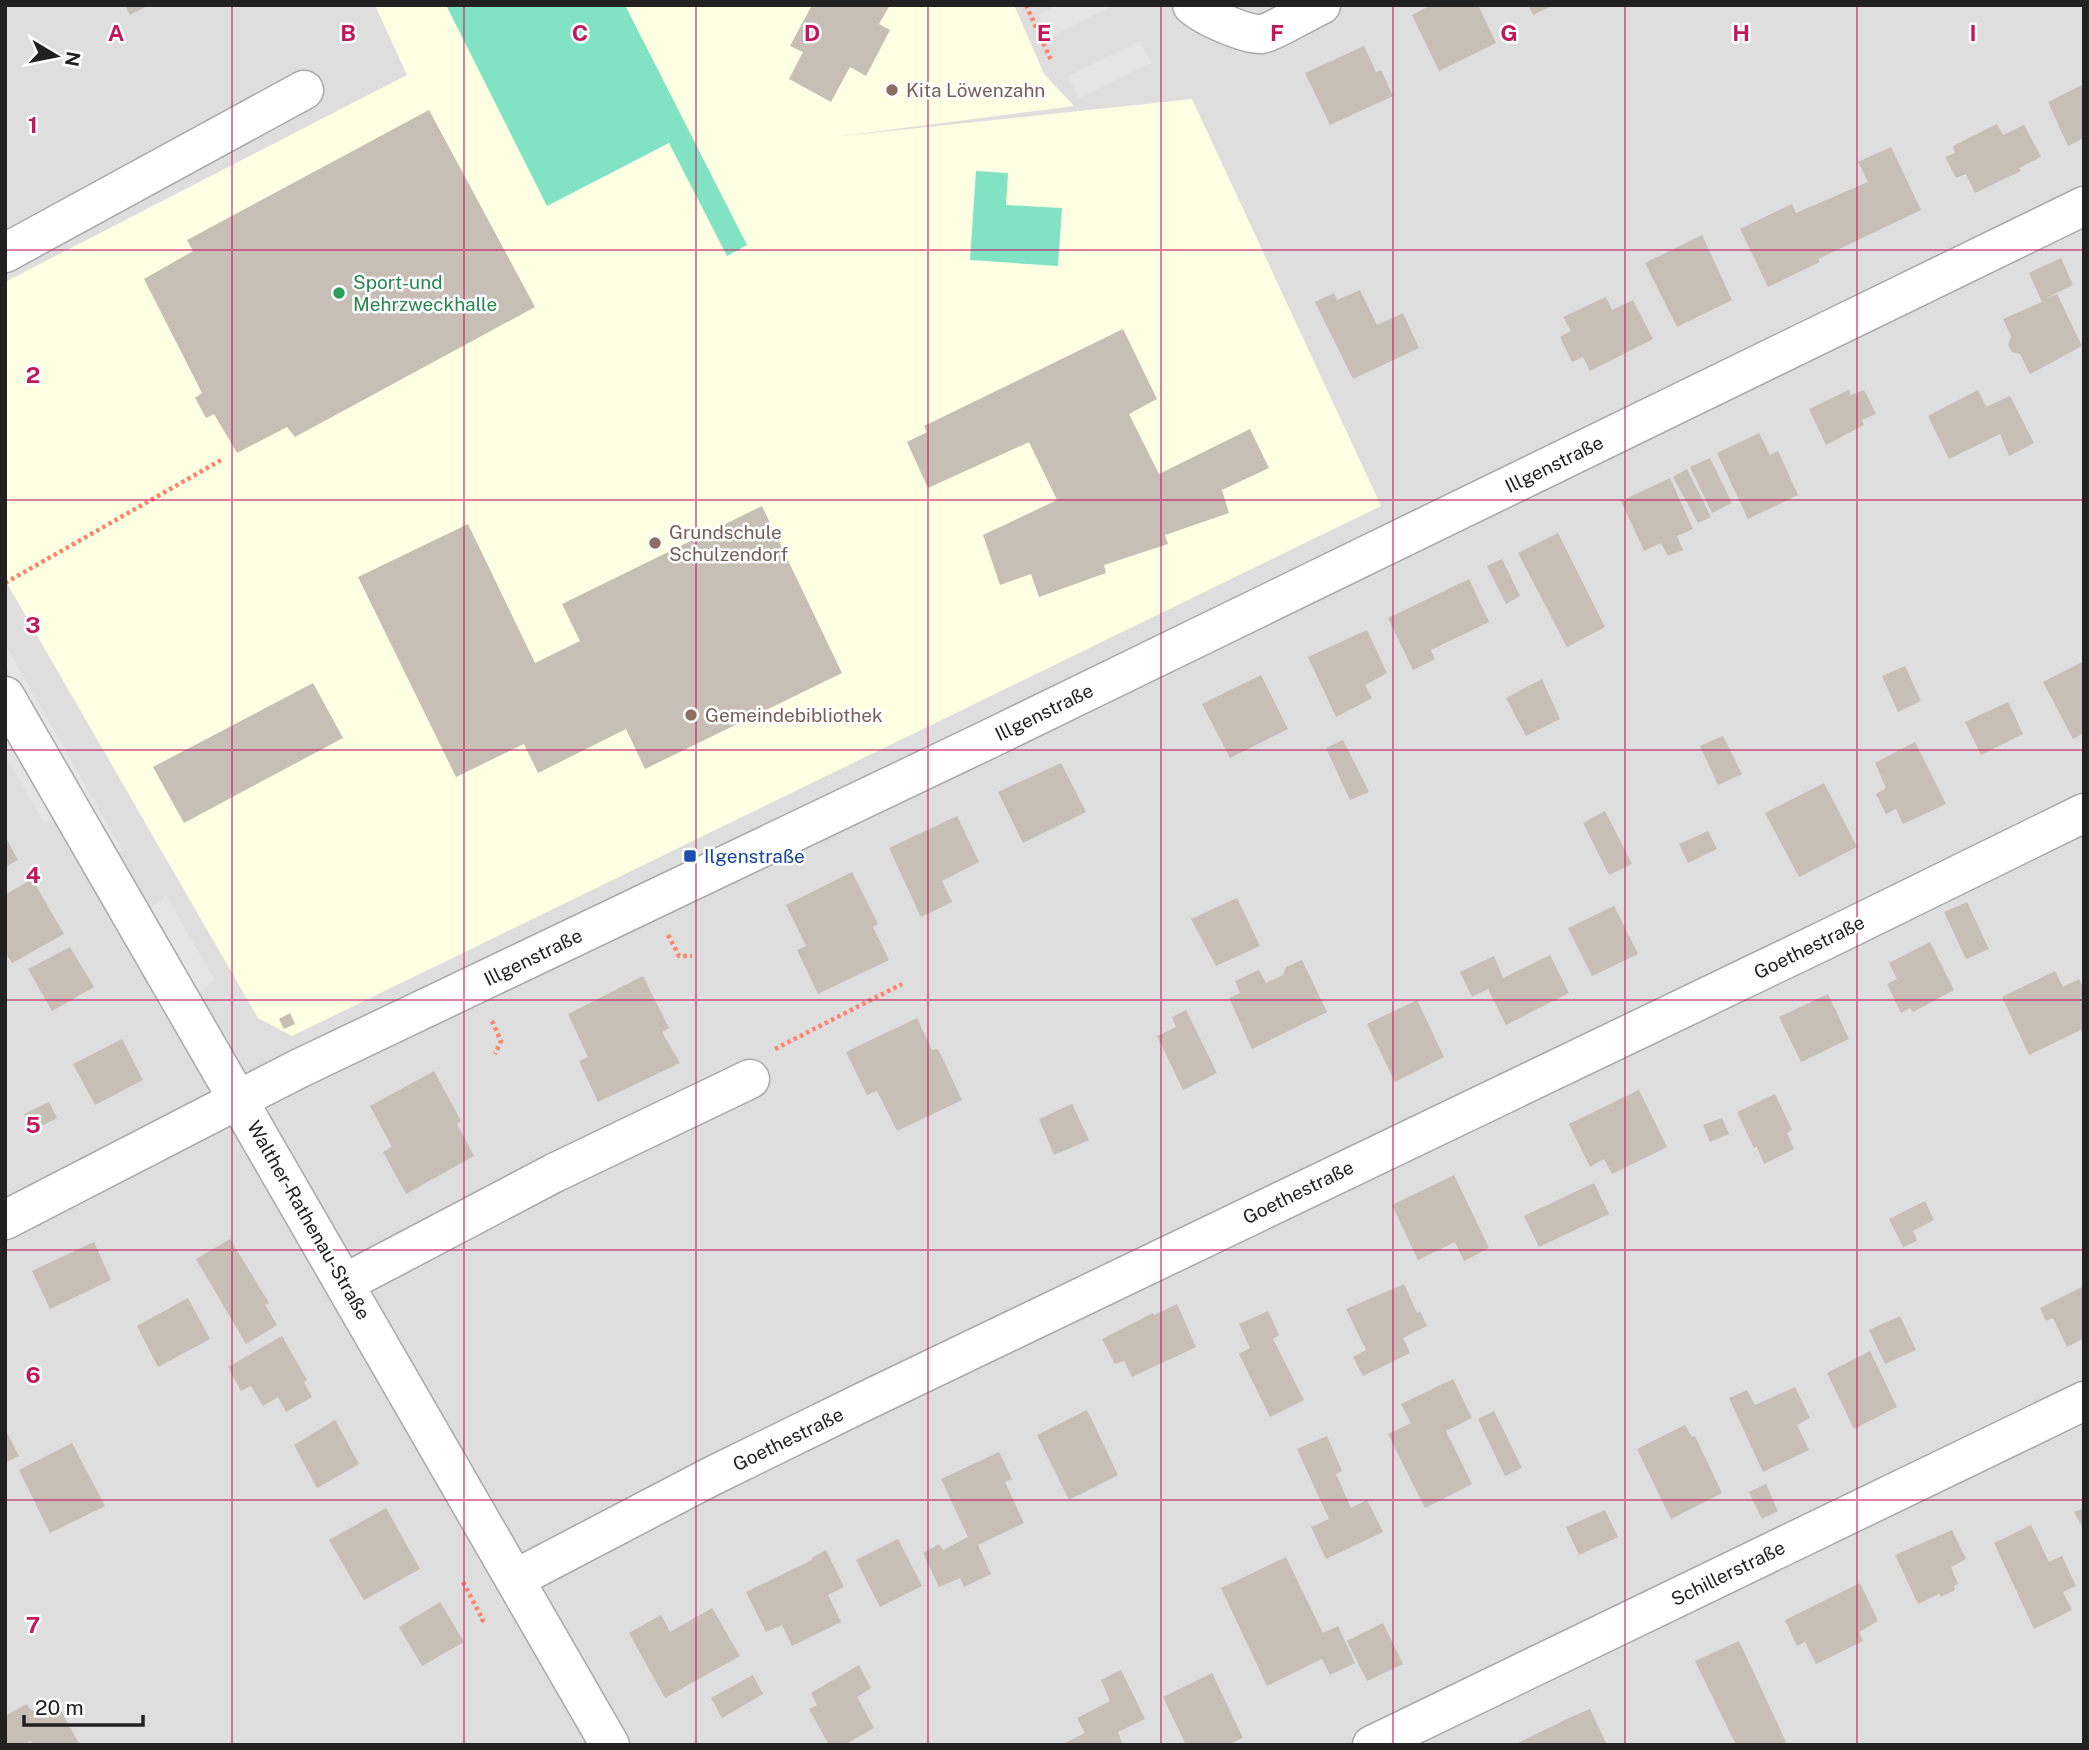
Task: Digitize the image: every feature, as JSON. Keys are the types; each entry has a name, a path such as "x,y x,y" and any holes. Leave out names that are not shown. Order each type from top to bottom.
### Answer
{"street":[{"path":"1192,5 1201,14 1262,34 1321,5"},
{"path":"5,253 304,90"},
{"name":"Illgenstraße","path":"5,1220 238,1099 1011,729 2084,206"},
{"name":"Walther-Rathenau-Straße","path":"5,696 610,1745"},
{"name":"Goethestraße","path":"516,1578 710,1477 2084,813"},
{"path":"345,1283 758,1066"},
{"name":"Schillerstraße","path":"1372,1745 2084,1401"}],"path":[{"path":"1026,5 1051,61"},
{"path":"5,583 223,459"},
{"path":"663,925 680,956 692,956"},
{"path":"758,1066 902,984"},
{"path":"487,1010 501,1041 495,1054"},
{"path":"463,1582 483,1620 479,1623"}],"shaded area":[{"path":"5,5 2084,5 2084,1745 5,1745"},
{"name":"Grundschule Schulzendorf","path":"375,5 1014,5 1044,74 1074,106 833,137 1192,99 1381,506 292,1036 258,1018 5,580 5,282 407,75"},
{"path":"1058,5 1114,5 1049,37 1038,15"},
{"path":"1140,41 1151,63 1079,99 1068,76"},
{"path":"5,644 123,851 114,856 5,666"},
{"path":"7,735 54,818 44,824 5,754"},
{"path":"166,895 214,979 195,998 146,913"}],"green space":[{"path":"446,5 625,5 747,245 727,256 669,143 547,206"},
{"path":"976,171 1008,173 1006,205 1062,208 1058,266 970,260"}],"building":[{"path":"125,5 149,5 130,15"},
{"path":"812,5 890,5 879,24 890,30 866,76 850,67 831,102 789,79 803,52 790,46"},
{"path":"1431,5 1478,5 1496,43 1439,71 1412,15"},
{"path":"1528,5 1554,5 1533,15"},
{"path":"1364,46 1376,72 1381,70 1393,96 1330,125 1305,73"},
{"path":"2084,84 2084,138 2068,146 2048,102"},
{"name":"Sport-und Mehrzweckhalle","path":"429,110 535,307 295,437 287,427 237,453 214,414 206,418 195,398 202,393 144,279 193,251 187,240"},
{"path":"1997,124 2003,135 2024,125 2041,157 2019,168 2021,171 1975,193 1966,174 1956,178 1945,157 1955,153 1953,146"},
{"path":"1891,147 1921,210 1818,259 1820,262 1768,287 1740,229 1792,204 1796,213 1868,182 1858,162"},
{"path":"1702,235 1732,300 1677,327 1645,263"},
{"path":"2061,258 2073,285 2044,299 2057,294 2082,346 2030,374 2020,354 2012,352 2008,345 2011,336 2003,319 2042,302 2029,273"},
{"path":"1360,290 1377,325 1403,313 1419,348 1353,379 1315,302 1334,293 1337,300"},
{"path":"1606,297 1612,310 1633,300 1653,339 1590,371 1583,357 1572,362 1560,337 1571,331 1563,317"},
{"path":"1123,329 1157,399 1129,414 1159,474 1250,429 1269,468 1222,490 1229,513 1165,535 1168,544 1104,565 1106,573 1039,597 1031,574 1000,585 983,535 1057,500 1029,442 928,488 907,442 927,432 924,426"},
{"path":"1849,390 1851,395 1864,390 1876,414 1862,420 1864,425 1826,445 1809,409"},
{"path":"1978,390 1986,407 2010,396 2034,443 2009,456 2000,434 1949,459 1928,416"},
{"path":"1759,433 1770,455 1778,451 1798,495 1748,519 1717,453"},
{"path":"1710,458 1732,503 1712,513 1690,467"},
{"path":"1687,469 1711,517 1698,523 1673,477"},
{"path":"1670,478 1693,529 1677,536 1683,550 1668,556 1661,543 1644,551 1621,501"},
{"name":"Grundschule Schulzendorf","path":"762,506 842,673 645,769 626,729 538,773 524,744 456,777 358,577 468,524 535,663 580,641 562,604"},
{"path":"1558,533 1605,627 1567,647 1518,553"},
{"path":"1502,559 1520,596 1506,604 1487,566"},
{"path":"1469,579 1489,622 1431,650 1435,659 1413,670 1388,618"},
{"path":"1367,630 1387,673 1365,685 1372,698 1336,717 1308,657"},
{"path":"2084,661 2084,733 2073,739 2043,682"},
{"path":"1905,666 1921,701 1898,712 1882,676"},
{"path":"1261,675 1288,729 1230,758 1202,704"},
{"path":"1542,679 1560,719 1526,736 1506,698"},
{"path":"313,683 343,738 184,823 153,767"},
{"path":"2008,702 2023,734 1981,755 1965,722"},
{"path":"1723,736 1742,774 1718,785 1700,746"},
{"path":"1343,740 1369,792 1350,800 1326,748"},
{"path":"1915,742 1946,804 1903,824 1896,809 1886,814 1876,794 1886,788 1875,763"},
{"path":"1061,763 1086,812 1023,843 998,792"},
{"path":"1824,783 1857,847 1799,877 1765,813"},
{"path":"1605,811 1632,864 1609,875 1583,823"},
{"path":"957,816 979,862 942,881 952,902 921,917 889,848"},
{"path":"1708,831 1717,849 1688,863 1679,844"},
{"path":"7,840 18,860 5,867 5,841"},
{"path":"852,872 878,924 873,927 889,960 818,994 797,950 806,946 786,905"},
{"path":"32,879 64,934 12,963 5,952 5,895"},
{"path":"1237,898 1260,946 1216,966 1191,919"},
{"path":"1967,902 1989,949 1966,959 1944,912"},
{"path":"1614,906 1638,954 1592,976 1568,928"},
{"path":"1930,942 1954,990 1913,1012 1910,1008 1901,1013 1887,984 1897,979 1889,963"},
{"path":"70,947 94,987 52,1011 28,969"},
{"path":"1550,955 1569,993 1506,1025 1488,989 1472,997 1460,972 1494,956 1503,978"},
{"path":"1302,960 1327,1012 1252,1049 1229,998 1240,993 1235,981 1259,970 1266,983 1283,975 1286,967"},
{"path":"2055,971 2063,987 2079,979 2084,989 2084,1032 2081,1030 2029,1055 2002,997"},
{"path":"643,976 669,1028 662,1032 680,1063 598,1102 579,1061 588,1057 568,1014"},
{"path":"1828,994 1849,1039 1801,1062 1779,1017"},
{"path":"1417,1000 1444,1057 1395,1082 1367,1024"},
{"path":"1186,1010 1217,1073 1183,1090 1157,1036 1176,1027 1172,1017"},
{"path":"290,1013 295,1024 284,1029 279,1019"},
{"path":"917,1018 932,1050 938,1049 962,1100 897,1131 877,1091 867,1095 846,1052"},
{"path":"122,1039 143,1080 95,1105 73,1064"},
{"path":"434,1071 461,1121 457,1124 474,1156 406,1194 383,1152 392,1147 370,1106"},
{"path":"1639,1090 1667,1147 1612,1174 1604,1159 1590,1167 1569,1124"},
{"path":"1775,1094 1792,1130 1787,1133 1794,1149 1764,1164 1737,1112"},
{"path":"49,1102 57,1118 32,1131 24,1114"},
{"path":"1072,1104 1089,1140 1054,1155 1039,1119"},
{"path":"1722,1118 1729,1134 1710,1142 1703,1125"},
{"path":"1454,1175 1489,1248 1464,1261 1455,1242 1418,1260 1392,1205"},
{"path":"1594,1183 1609,1214 1539,1247 1524,1216"},
{"path":"1925,1201 1934,1220 1913,1231 1917,1241 1903,1247 1889,1219"},
{"path":"230,1239 269,1303 265,1305 277,1325 246,1344 196,1259"},
{"path":"94,1242 111,1280 50,1309 32,1271"},
{"path":"1404,1284 1417,1313 1420,1311 1427,1326 1403,1338 1410,1353 1363,1376 1353,1357 1366,1350 1346,1309"},
{"path":"2084,1286 2084,1338 2067,1347 2053,1318 2046,1321 2040,1308"},
{"path":"188,1298 210,1339 158,1367 137,1326"},
{"path":"1177,1304 1196,1347 1132,1377 1124,1361 1115,1364 1102,1339"},
{"path":"1268,1311 1279,1335 1273,1339 1304,1400 1270,1417 1239,1354 1250,1348 1239,1324"},
{"path":"1900,1316 1916,1350 1885,1364 1869,1330"},
{"path":"282,1336 307,1380 304,1382 312,1397 286,1412 278,1397 263,1406 251,1386 241,1391 228,1367"},
{"path":"1870,1351 1897,1407 1854,1429 1827,1373"},
{"path":"1453,1379 1472,1418 1446,1431 1472,1484 1425,1508 1388,1434 1411,1423 1401,1404"},
{"path":"1795,1387 1810,1418 1797,1425 1809,1450 1763,1472 1729,1398 1747,1390 1755,1405"},
{"path":"1087,1410 1118,1475 1069,1500 1037,1435"},
{"path":"1494,1411 1522,1468 1505,1476 1478,1419"},
{"path":"335,1420 359,1464 317,1488 294,1445"},
{"path":"1685,1425 1692,1437 1695,1436 1722,1493 1671,1519 1637,1449"},
{"path":"5,1429 19,1456 5,1463"},
{"path":"1327,1436 1342,1471 1336,1474 1351,1508 1367,1500 1383,1532 1326,1559 1311,1527 1329,1519 1297,1449"},
{"path":"72,1443 105,1506 50,1533 19,1470"},
{"path":"999,1452 1012,1479 1005,1482 1024,1523 978,1545 991,1574 964,1587 960,1578 939,1587 923,1553 939,1544 943,1550 968,1537 941,1479"},
{"path":"1766,1484 1778,1511 1762,1519 1749,1492"},
{"path":"386,1508 420,1569 364,1600 329,1540"},
{"path":"2084,1508 2084,1530 2074,1512"},
{"path":"1605,1510 1618,1537 1579,1555 1566,1527"},
{"path":"2031,1525 2049,1562 2062,1556 2076,1586 2063,1592 2072,1610 2034,1629 1994,1543"},
{"path":"1952,1530 1966,1559 1951,1567 1958,1584 1954,1586 1955,1590 1941,1597 1939,1594 1918,1604 1895,1555"},
{"path":"898,1539 922,1586 880,1607 856,1560"},
{"path":"826,1550 844,1587 828,1595 841,1622 792,1646 782,1625 766,1632 746,1592 812,1560 811,1558"},
{"path":"1286,1557 1323,1633 1338,1626 1355,1663 1330,1675 1322,1659 1267,1686 1221,1588"},
{"path":"1860,1583 1878,1621 1859,1632 1863,1641 1816,1664 1805,1642 1797,1646 1785,1620"},
{"path":"440,1602 464,1642 422,1666 399,1627"},
{"path":"712,1608 740,1656 665,1698 629,1633 661,1615 670,1632"},
{"path":"1383,1623 1403,1664 1367,1681 1347,1641"},
{"path":"1739,1641 1786,1742 1781,1745 1736,1745 1695,1661"},
{"path":"859,1665 871,1688 857,1697 874,1728 844,1745 829,1745 809,1709 817,1705 811,1693"},
{"path":"1121,1670 1145,1719 1118,1732 1123,1745 1066,1745 1065,1743 1085,1733 1077,1718 1110,1701 1101,1680"},
{"path":"1212,1673 1243,1738 1228,1745 1186,1745 1163,1697"},
{"path":"753,1675 763,1694 722,1718 711,1698"},
{"path":"27,1704 30,1709 46,1717 60,1709 80,1745 33,1745 31,1741 23,1745 5,1745 5,1716"},
{"path":"1590,1709 1607,1745 1514,1745 1571,1717"}],"place":[{"name":"Kita Löwenzahn","path":"892,90"},
{"name":"Sport-und Mehrzweckhalle","path":"339,293"},
{"name":"Grundschule Schulzendorf","path":"655,543"},
{"name":"Gemeindebibliothek","path":"691,715"},
{"name":"Ilgenstraße","path":"690,856"}]}
